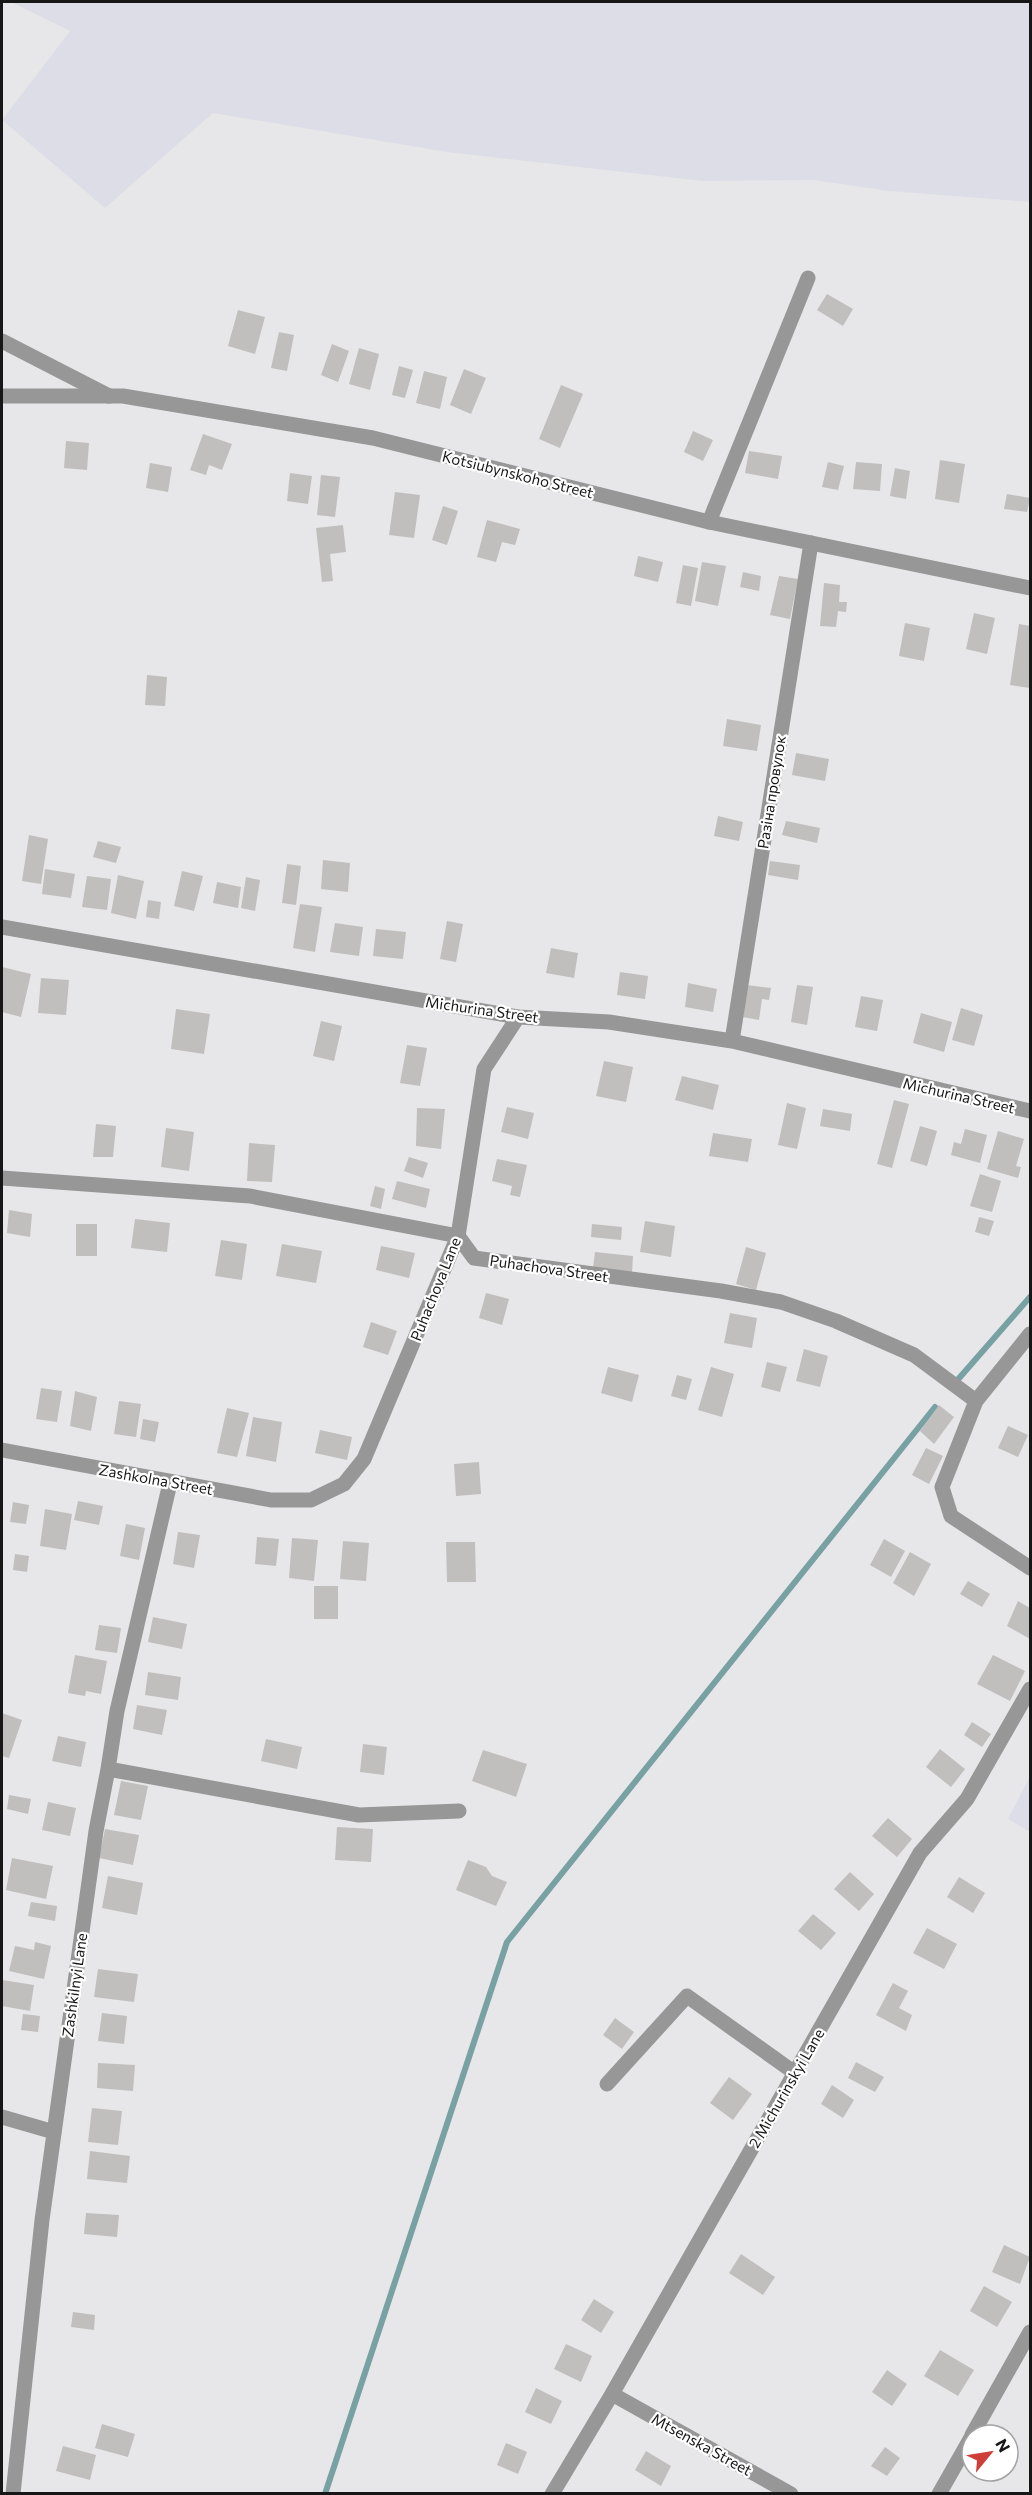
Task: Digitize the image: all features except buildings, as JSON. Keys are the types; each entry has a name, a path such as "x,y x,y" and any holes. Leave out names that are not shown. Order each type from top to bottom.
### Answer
{"street":[{"path":"710,522 808,278"},
{"path":"2,341 109,396"},
{"name":"Kotsiubynskoho Street","path":"2,396 123,396 373,438 710,522 1030,588"},
{"name":"Разіна провулок","path":"732,1041 811,543"},
{"name":"Michurina Street","path":"2,927 518,1017 609,1022 732,1041 1030,1111"},
{"name":"Puhachova Lane","path":"310,1500 344,1484 364,1458 458,1236 484,1069 518,1017"},
{"path":"2,1178 249,1196 458,1236"},
{"name":"Puhachova Street","path":"458,1236 474,1258 721,1291 781,1302 836,1321 914,1355 976,1401"},
{"path":"1030,1334 976,1401 942,1487 951,1516 1030,1568"},
{"name":"Zashkolna Street","path":"2,1450 271,1500 310,1500"},
{"name":"Zashkilnyi Lane","path":"13,2493 42,2220 96,1831 117,1711 170,1483"},
{"name":"2 Michurinskyi Lane","path":"552,2493 612,2394 920,1853 967,1799 1030,1689"},
{"path":"108,1769 359,1815 459,1811"},
{"path":"607,2084 687,1996 795,2073"},
{"path":"2,2117 54,2132"},
{"path":"979,2423 1030,2332"},
{"name":"Mtsenska Street","path":"612,2394 791,2493"},
{"path":"939,2493 960,2456"}],"shaded area":[{"path":"11,2 1030,2 1030,202 889,191 813,180 703,181 447,152 213,113 105,208 2,120 70,31"},
{"path":"1030,1776 1030,1832 1008,1819"}],"waterway":[{"path":"954,1384 1030,1297"},
{"path":"325,2494 507,1942 935,1407"}]}
